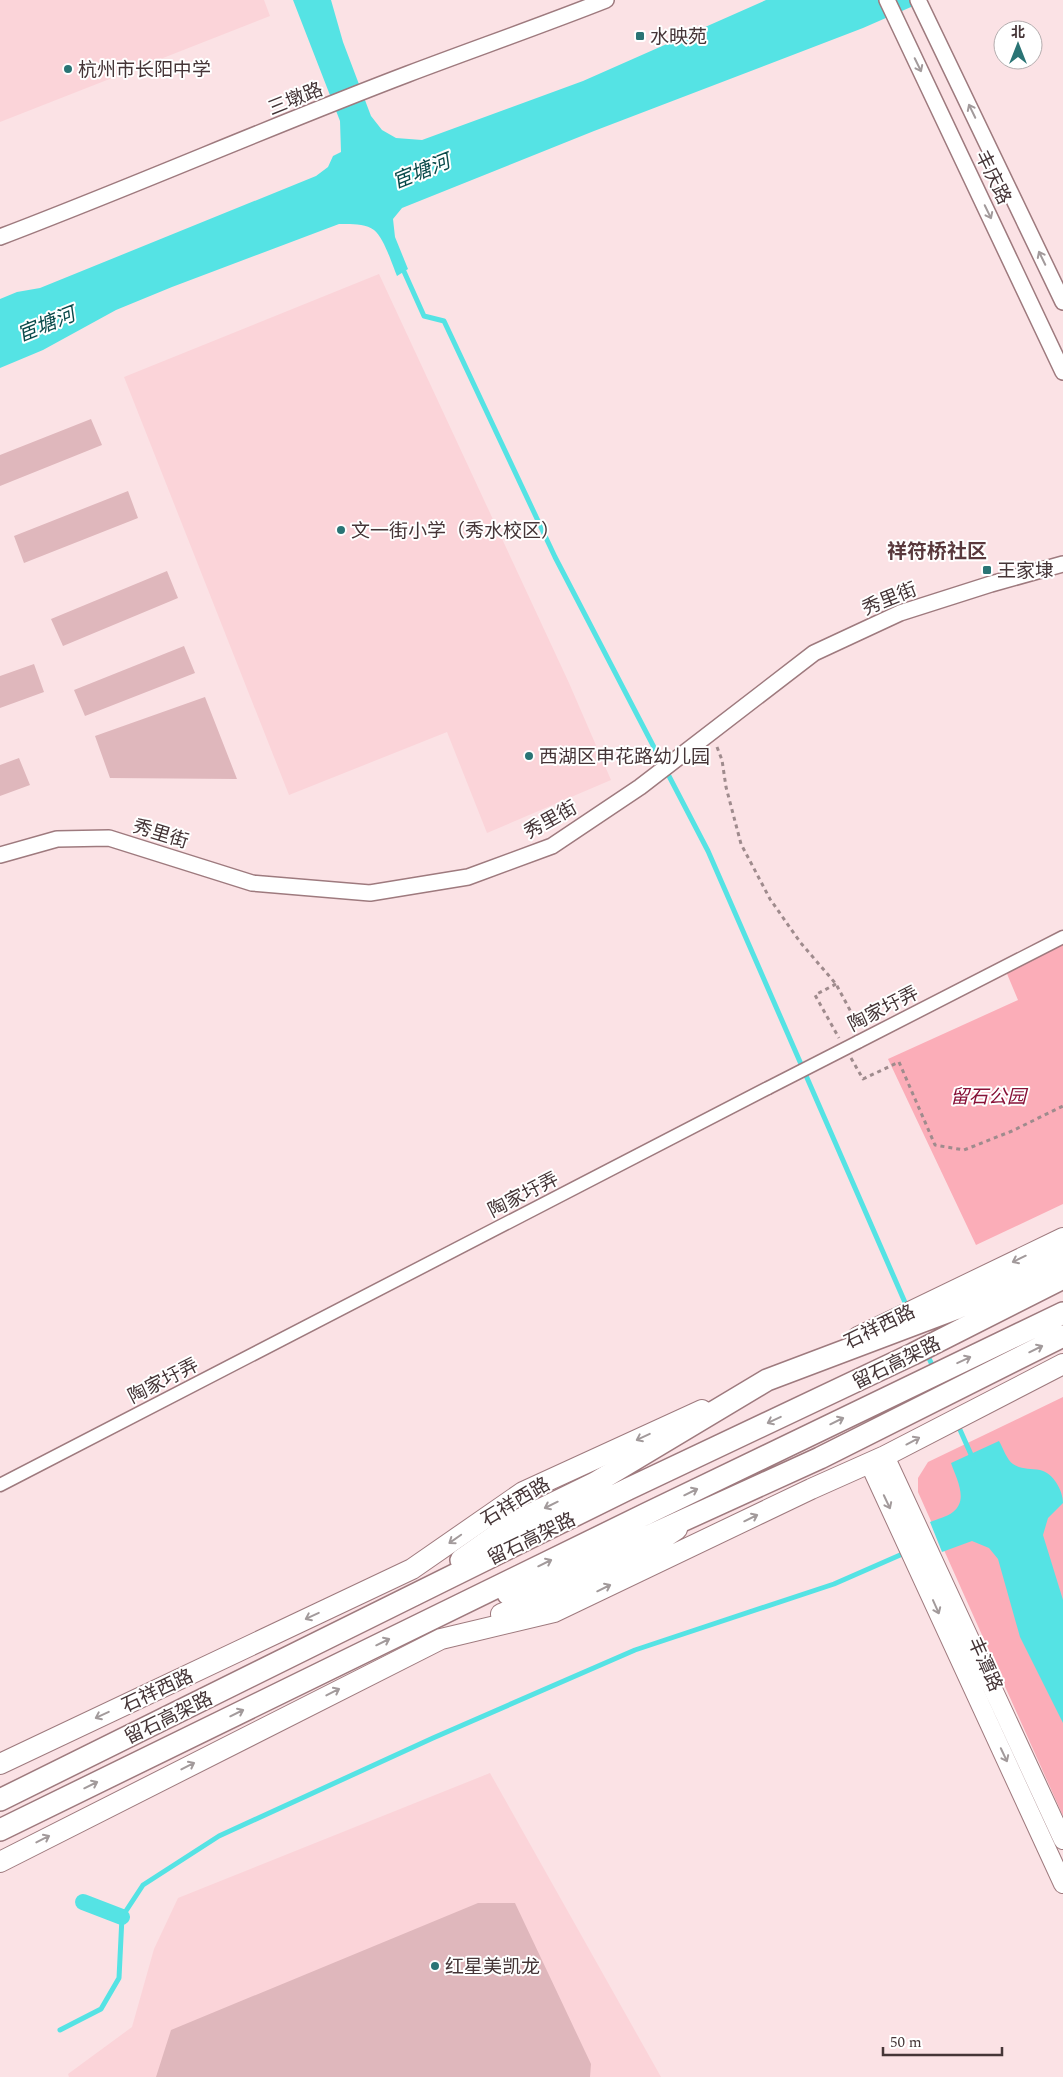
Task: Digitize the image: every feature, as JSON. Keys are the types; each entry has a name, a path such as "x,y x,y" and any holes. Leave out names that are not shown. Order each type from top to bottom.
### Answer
{"highway":[{"path":"406,1599 516,1522 595,1483 767,1380 942,1305 1063,1258"},
{"name":"留石高架路","path":"0,1800 628,1490 913,1354 1063,1278"},
{"name":"留石高架路","path":"0,1830 923,1379 1063,1313"},
{"path":"422,1623 561,1576 696,1516 936,1402 980,1390 1063,1336"}],"main road":[{"path":"942,1305 1063,1238"},
{"path":"441,1639 554,1612 877,1459 948,1423 980,1390 1063,1354"},
{"path":"980,1390 1063,1364"},
{"name":"石祥西路","path":"0,1764 412,1569 523,1492 767,1380"},
{"name":"丰潭路","path":"877,1459 913,1538 1063,1840"},
{"path":"0,1862 441,1639 563,1589 654,1546 696,1516"},
{"name":"丰潭路","path":"923,1558 1063,1884"}],"street":[{"name":"三墩路","path":"0,238 408,74 606,0"},
{"name":"丰庆路","path":"887,0 1063,372"},
{"name":"丰庆路","path":"920,4 1063,302"},
{"name":"秀里街","path":"0,855 57,839 110,838 252,884 370,893 468,877 552,846 640,787 814,653 900,613 991,584 1063,564"},
{"name":"陶家圩弄","path":"0,1485 1063,937"}],"path":[{"path":"707,736 722,760 726,787 742,844 770,899 800,942 836,984 861,1040"},
{"path":"815,995 836,984"},
{"path":"863,1079 899,1062 935,1145 964,1150 1012,1131 1063,1106"}],"shaded area":[{"name":"杭州市长阳中学","path":"0,0 264,0 270,16 0,122"},
{"name":"文一街小学（秀水校区）","path":"379,274 569,683 611,780 487,833 447,732 289,795 124,377"},
{"name":"红星美凯龙","path":"490,1773 661,2077 69,2077 68,2074 132,2027 154,1949 178,1898"}],"green space":[{"name":"留石公园","path":"1063,938 1063,1204 976,1245 888,1059 1018,1000 1005,969"},
{"path":"1063,1397 1063,1816 918,1492 918,1478 928,1462"}],"water":[{"name":"宦塘河","path":"293,0 331,0 343,42 371,116 382,130 396,138 422,140 583,81 766,0 927,0 863,28 594,131 402,208 393,219 395,237 408,269 397,276 384,245 374,230 362,225 339,224 116,310 43,350 0,368 0,299 17,292 40,288 316,176 328,167 333,156 341,152 340,121"},
{"path":"999,1441 1013,1464 1023,1468 1040,1470 1053,1478 1063,1498 1063,1503 1048,1518 1043,1535 1063,1600 1063,1723 1020,1637 998,1559 989,1548 972,1541 942,1552 930,1522 951,1514 958,1507 961,1495 951,1463"}],"building":[{"path":"91,419 102,445 0,486 0,455"},
{"path":"128,491 138,518 24,563 14,536"},
{"path":"167,571 178,598 63,646 51,619"},
{"path":"184,646 195,673 85,716 74,690"},
{"path":"34,664 44,692 0,708 0,676"},
{"path":"205,697 237,779 110,778 95,736"},
{"path":"19,758 30,785 0,796 0,765"},
{"name":"红星美凯龙","path":"478,1903 515,1903 591,2064 590,2077 156,2077 171,2030"}],"waterway":[{"path":"402,267 424,316 444,321 555,557 708,851 907,1307"},
{"path":"926,1352 934,1369"},
{"path":"957,1423 973,1459"},
{"path":"60,2030 101,2009 119,1978 122,1917 143,1885 219,1836 433,1738 635,1650 834,1584 907,1552"},
{"path":"83,1902 122,1917"}],"place":[{"name":"水映苑","path":"640,36"},
{"name":"杭州市长阳中学","path":"68,69"},
{"name":"文一街小学（秀水校区）","path":"341,530"},
{"name":"王家埭","path":"987,570"},
{"name":"西湖区申花路幼儿园","path":"529,756"},
{"name":"红星美凯龙","path":"435,1966"}],"district":[{"name":"祥符桥社区","path":"937,551"}]}
